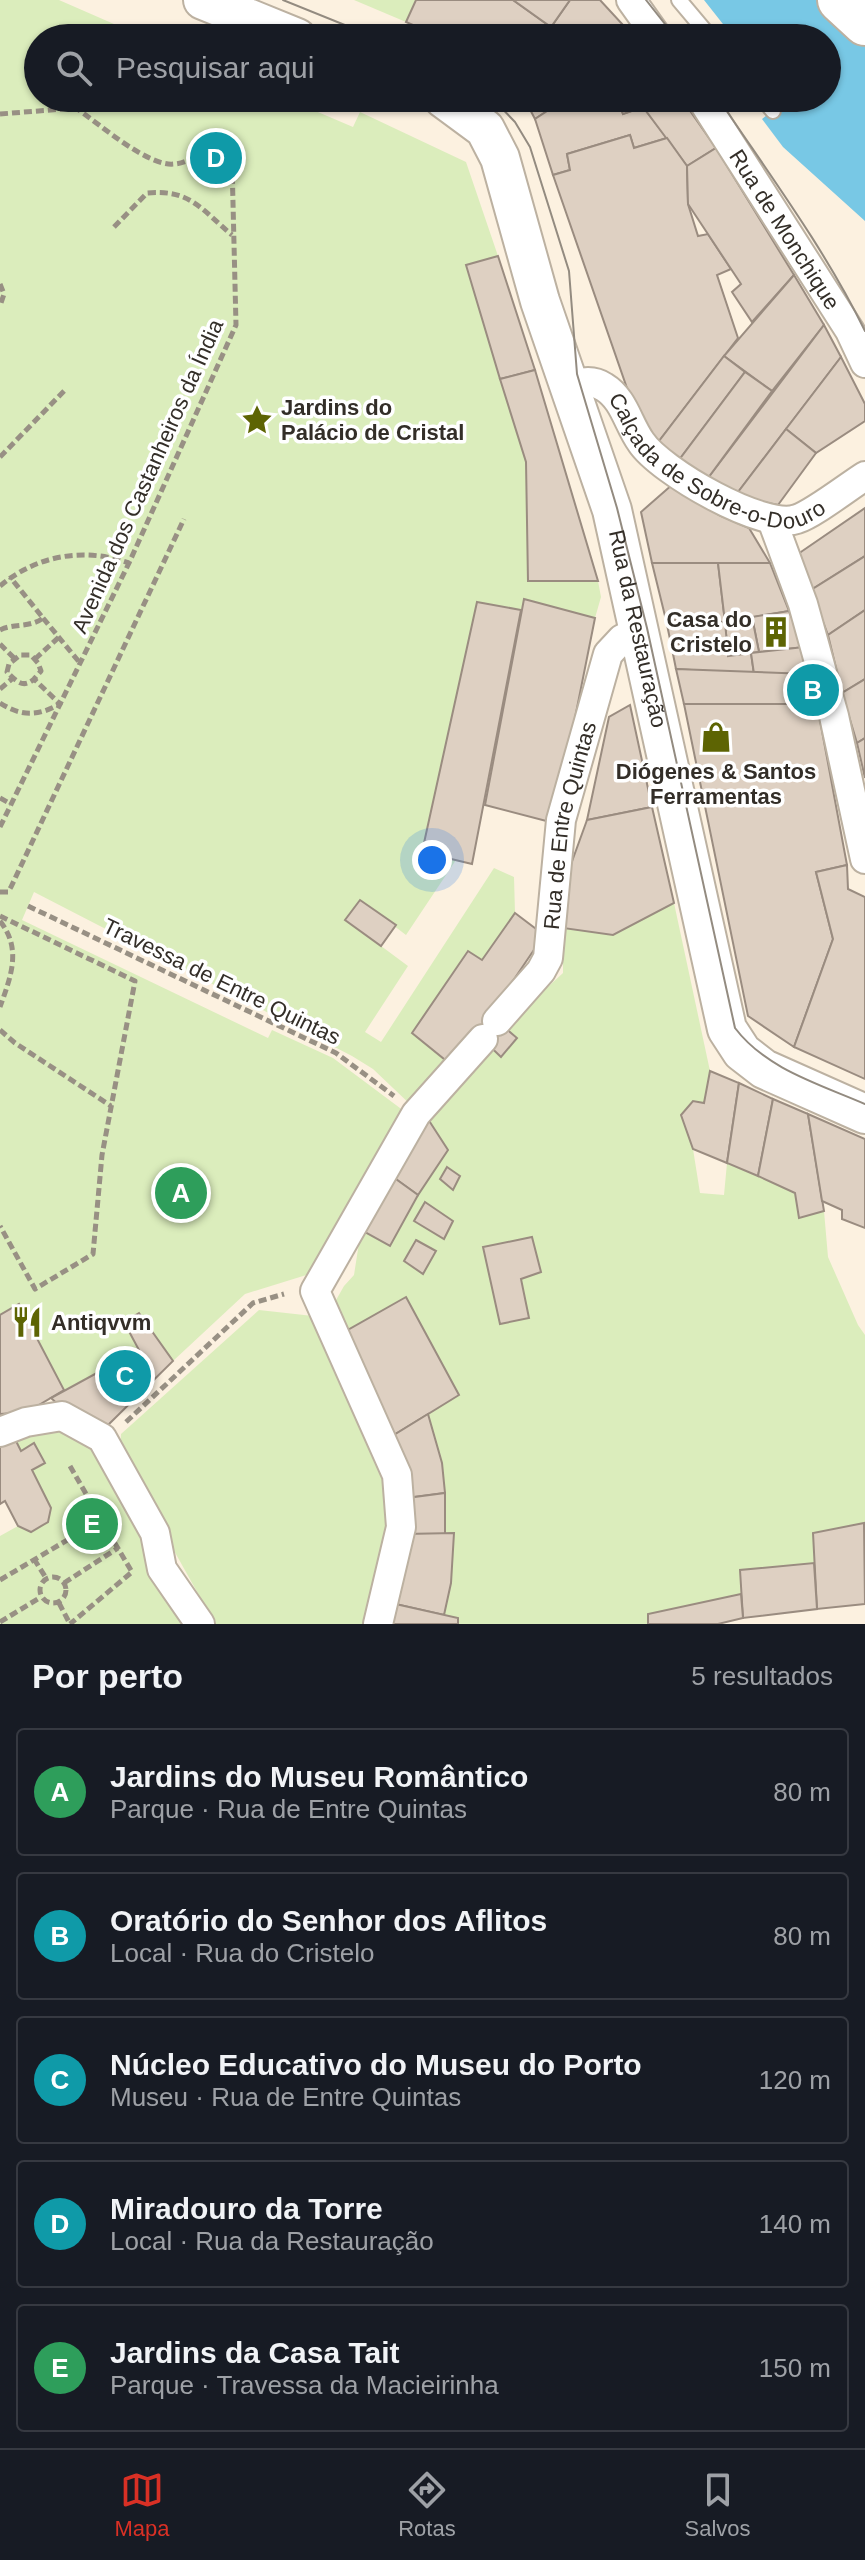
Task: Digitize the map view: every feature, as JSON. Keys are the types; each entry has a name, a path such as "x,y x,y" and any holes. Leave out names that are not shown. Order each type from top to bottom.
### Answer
{"main road":[{"path":"203,0 262,24"},
{"path":"840,0 865,23"},
{"name":"Rua da Restauração","path":"462,112 485,129 500,158 568,387 612,510 727,1029 742,1052 764,1069 865,1114"}],"street":[{"path":"631,0 648,24"},
{"name":"Rua de Monchique","path":"710,112 850,331 865,363"},
{"name":"Calçada de Sobre-o-Douro","path":"568,387 591,382 603,386 618,399 642,444 665,465 745,510 772,520 797,520 865,476"},
{"path":"772,520 803,604 834,716 865,859"},
{"name":"Rua de Entre Quintas","path":"303,1291 416,1114 541,971 548,958 561,820 608,654 622,639 640,630"},
{"path":"303,1291 397,1475 401,1527 378,1624"},
{"path":"0,1432 26,1422 62,1416 110,1434 155,1533 162,1569 200,1624"}],"lane":[{"path":"679,0 699,24"}],"path":[{"path":"0,114 25,112"},
{"name":"Avenida dos Castanheiros da Índia","path":"0,827 129,563 236,325 232,162 229,151 220,144 174,164 155,162 82,112"},
{"path":"114,227 147,193 167,191 187,197 232,236"},
{"path":"0,284 4,294 0,306"},
{"path":"0,457 66,389"},
{"path":"0,892 8,892 15,880 184,519"},
{"path":"0,586 33,565 61,556 89,553 129,563"},
{"path":"10,577 80,663"},
{"path":"0,630 12,625 37,623 43,618"},
{"path":"35,659 59,637"},
{"path":"0,644 15,659"},
{"path":"20,655 31,655 41,671 23,684 7,672 9,664 15,659 20,655"},
{"path":"0,689 13,678"},
{"path":"0,703 28,714 42,714 60,704 34,679"},
{"path":"0,798 11,804"},
{"name":"Travessa de Entre Quintas","path":"28,906 336,1053 395,1096"},
{"path":"0,918 12,941 14,958 0,1007"},
{"path":"0,918 135,981 102,1155 93,1254 35,1289 0,1226"},
{"path":"0,1030 111,1106"},
{"path":"110,1434 253,1303 303,1291"},
{"path":"59,1603 70,1624 132,1572 70,1466"},
{"path":"0,1580 101,1520"},
{"path":"64,1583 118,1548"},
{"path":"34,1559 46,1578"},
{"path":"46,1578 57,1577 64,1583 67,1591 59,1603"},
{"path":"46,1578 39,1589 41,1597 47,1603 59,1603"},
{"path":"0,1622 41,1597"}],"green space":[{"path":"0,0 59,0 114,24 24,24 24,112 318,112 353,127 360,112 466,162 498,256 466,265 526,462 528,581 598,581 601,597 595,618 524,599 521,610 477,603 422,852 456,860 406,935 360,900 346,920 408,966 365,1032 381,1042 494,868 514,877 515,913 482,960 467,951 412,1033 449,1063 413,1107 373,1069 352,1056 34,892 22,920 268,1038 272,1030 333,1058 408,1114 316,1272 245,1294 173,1361 139,1313 139,1350 64,1390 19,1305 0,1315"},
{"path":"354,0 416,0 406,22"},
{"path":"674,903 710,1071 704,1103 693,1101 681,1115 693,1149 700,1193 724,1195 727,1163 795,1193 799,1218 824,1211 828,1257 865,1335 865,1523 813,1533 814,1563 740,1570 741,1594 648,1614 648,1624 458,1624 458,1618 444,1615 451,1583 445,1534 445,1493 442,1463 428,1414 458,1395 339,1335 331,1309 354,1275 361,1230 390,1246 418,1195 448,1150 426,1116 490,1047 502,1057 517,1038 504,1027 563,973 563,928 613,935","holes":["424,1203 453,1221 444,1239 415,1221","531,1237 541,1272 521,1279 529,1318 500,1324 483,1248","415,1240 436,1251 423,1273 404,1261"]},
{"path":"259,1310 313,1316 367,1432 388,1492 387,1522 368,1624 215,1624 120,1454 121,1434"},
{"path":"54,1425 78,1435 96,1452 139,1521 156,1588 175,1604 191,1624 0,1624 0,1536 18,1526 48,1522 51,1508 32,1470 44,1463 21,1451 12,1433"}],"water":[{"path":"704,0 865,0 865,221 783,147 762,119 771,112 841,112 841,24 723,24"}],"building":[{"path":"416,0 513,0 547,24 411,24 406,22"},
{"path":"513,0 570,0 553,24 547,24"},
{"path":"570,0 600,0 622,24 553,24"},
{"path":"531,112 546,112 535,119"},
{"path":"546,112 647,112 667,138 634,148 630,135 567,154 570,170 553,175 535,119"},
{"path":"647,112 691,112 716,148 687,166"},
{"path":"630,135 634,148 667,138 687,166 688,204 698,236 708,234 731,269 717,275 738,338 656,445 628,391 553,175 570,170 567,154"},
{"path":"216,148 223,151 226,158 223,165 216,168 209,165 206,158 209,151"},
{"path":"716,148 794,275 752,322 732,292 741,284 688,204 687,166"},
{"path":"498,256 535,370 500,379 466,265"},
{"path":"794,275 824,325 772,391 724,356"},
{"path":"824,325 841,357 735,496 708,478"},
{"path":"724,356 745,372 679,460 656,445"},
{"path":"841,357 865,404 865,421 816,453 786,429"},
{"path":"535,370 598,581 528,581 526,462 500,379"},
{"path":"745,372 772,391 708,478 679,460"},
{"path":"786,429 816,453 778,505 735,496"},
{"path":"673,484 719,515 749,528 770,563 652,563 641,512"},
{"path":"865,508 865,556 811,590 795,556"},
{"path":"865,556 865,610 828,635 811,590"},
{"path":"652,563 718,563 725,622 666,620"},
{"path":"718,563 770,563 789,611 725,622"},
{"path":"524,599 595,618 554,823 485,805"},
{"path":"477,602 521,610 472,864 422,852"},
{"path":"865,610 865,679 842,693 828,635"},
{"name":"Casa do Cristelo","path":"789,611 804,647 759,652 752,617"},
{"path":"752,617 759,652 728,656 725,622"},
{"path":"666,620 725,622 727,644 671,644"},
{"path":"671,644 727,644 728,656 751,653 754,674 676,669"},
{"path":"804,647 808,674 754,674 751,653"},
{"path":"676,669 808,674 817,704 684,704"},
{"path":"865,679 865,738 857,743 842,693"},
{"path":"684,704 817,704 847,865 816,872 833,939 794,1047 748,1016"},
{"path":"630,705 652,807 587,820 609,717"},
{"path":"865,738 865,778 857,743"},
{"path":"652,807 674,903 613,935 563,928 566,878 587,820"},
{"path":"847,865 848,889 865,897 865,1079 794,1047 833,939 816,872"},
{"path":"360,900 396,925 381,946 345,920"},
{"path":"515,913 544,935 490,1015 517,1038 501,1057 475,1032 449,1063 412,1033 468,951 482,960"},
{"path":"710,1071 739,1083 727,1163 693,1149 681,1115 693,1101 704,1103"},
{"path":"739,1083 773,1099 758,1176 727,1163"},
{"path":"773,1099 808,1114 824,1211 799,1218 795,1193 758,1176"},
{"path":"808,1114 865,1139 865,1228 842,1219 842,1210 822,1201"},
{"path":"426,1116 448,1150 418,1195 393,1177"},
{"path":"447,1167 460,1176 453,1190 440,1179"},
{"path":"393,1177 418,1195 390,1246 361,1230"},
{"path":"425,1202 453,1221 444,1239 414,1221"},
{"path":"532,1237 541,1272 521,1279 529,1318 500,1324 483,1247"},
{"path":"416,1240 436,1251 423,1274 404,1261"},
{"path":"406,1297 459,1395 389,1438 339,1335"},
{"path":"19,1304 64,1390 27,1412 0,1414 0,1315"},
{"path":"139,1313 173,1361 106,1427 62,1408 51,1398 139,1350 124,1322"},
{"path":"428,1414 442,1463 445,1493 407,1498 389,1438"},
{"path":"12,1433 21,1451 34,1443 45,1463 32,1470 51,1508 48,1522 31,1532 18,1526 5,1501 0,1504 0,1438"},
{"path":"445,1493 445,1534 405,1534 407,1498"},
{"path":"864,1523 865,1604 817,1609 813,1533"},
{"path":"454,1533 451,1583 444,1615 391,1603 405,1534"},
{"path":"814,1563 817,1609 743,1618 740,1570"},
{"path":"741,1594 743,1618 718,1624 648,1624 648,1614"},
{"path":"391,1603 458,1618 458,1624 386,1624"}],"tram line":[{"path":"283,0 342,24"},
{"path":"646,0 665,24"},
{"path":"505,112 530,147 569,271 577,374 617,508 647,628 735,1028 778,1065 865,1104"},
{"path":"727,112 814,241 865,331"}],"place":[{"name":"Miradouro da Torre","path":"216,158"},
{"name":"Jardins do Palácio de Cristal","path":"257,420"},
{"name":"Casa do Cristelo","path":"776,632"},
{"name":"Oratório do Senhor dos Aflitos","path":"813,690"},
{"name":"Diógenes & Santos Ferramentas","path":"716,737"},
{"name":"Jardins do Museu Romântico","path":"181,1193"},
{"name":"Antiqvvm","path":"27,1322"},
{"name":"Núcleo Educativo do Museu do Porto","path":"125,1376"},
{"name":"Jardins da Casa Tait","path":"92,1524"}]}
